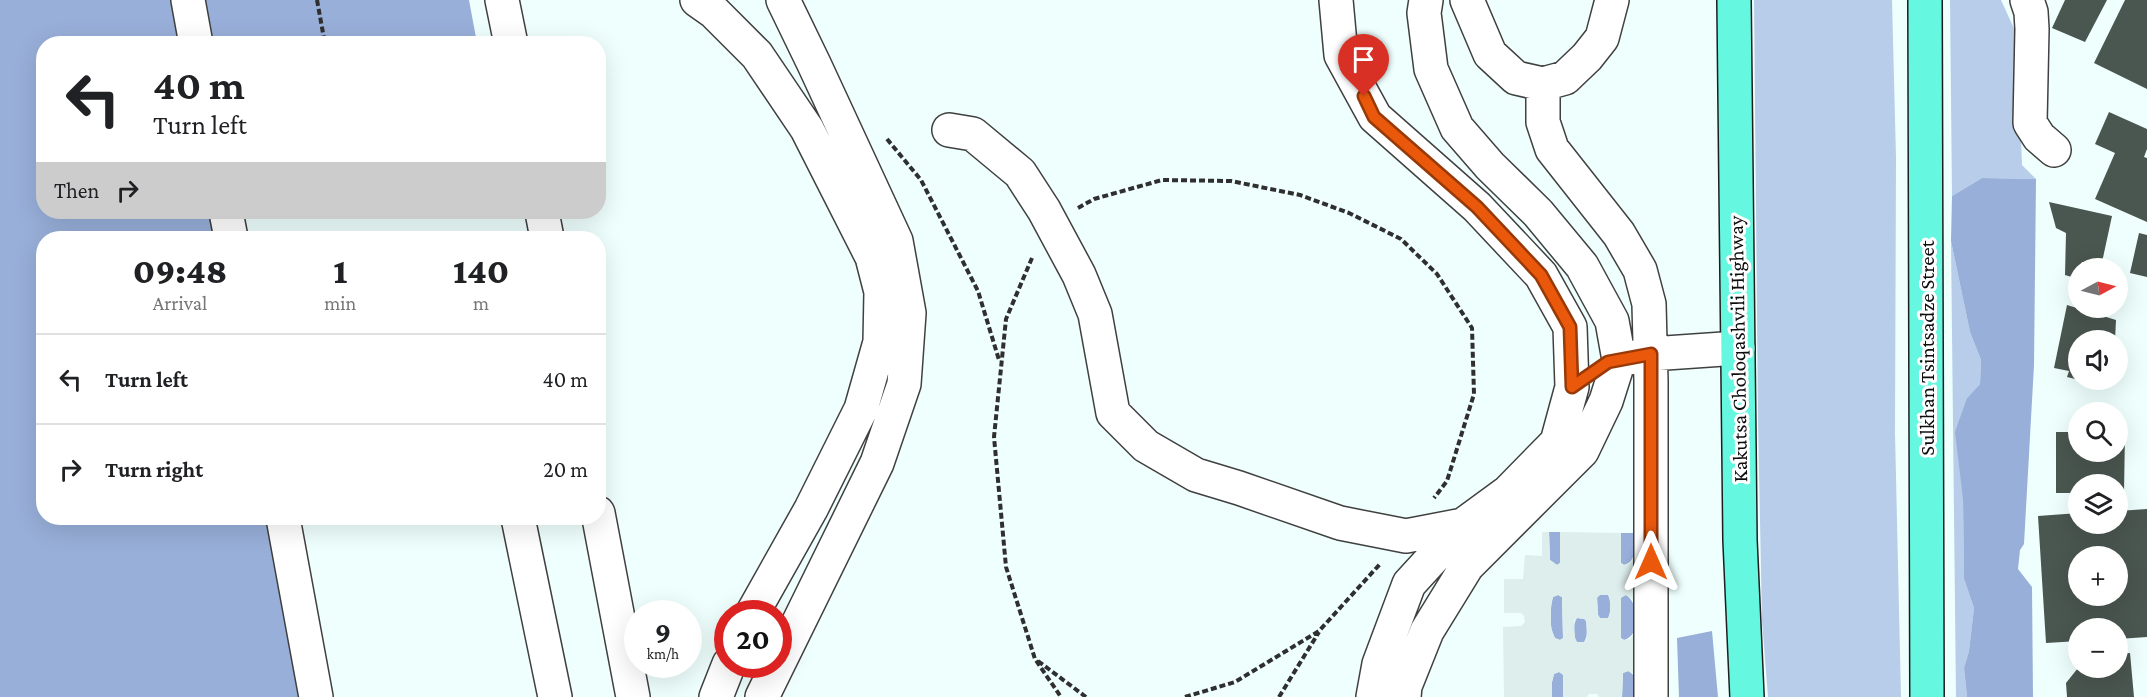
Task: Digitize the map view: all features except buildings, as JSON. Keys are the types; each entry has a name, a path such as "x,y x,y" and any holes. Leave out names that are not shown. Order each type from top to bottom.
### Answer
{"main road":[{"name":"Kakutsa Choloqashvili Highway","path":"1734,0 1740,540 1747,697"},
{"name":"Sulkhan Tsintsadze Street","path":"1925,0 1927,697"}],"lane":[{"path":"188,0 195,36"},
{"path":"502,0 509,36"},
{"path":"697,0 714,12 757,55 807,129 872,257 881,292 880,342 861,410 811,509 760,600"},
{"path":"762,697 877,463 904,384 909,313 896,242 783,0"},
{"path":"1336,0 1341,55 1374,117 1477,207 1541,275 1570,327 1572,387 1557,442 1508,492 1463,525 1409,584 1379,664 1373,697"},
{"path":"1404,697 1405,686 1427,632 1467,566 1582,451 1606,401 1619,360 1612,321 1582,266 1538,213 1490,166 1457,128 1431,69 1424,13 1426,0"},
{"path":"1467,0 1490,54 1516,78 1543,84 1565,78 1587,57 1602,38 1612,0"},
{"path":"2027,0 2031,12 2032,29 2030,123 2039,137 2054,150"},
{"path":"1543,84 1543,122 1552,149 1619,234 1640,270 1649,304 1651,697"},
{"path":"949,130 973,134 1020,173 1079,274 1095,314 1113,412 1146,446 1196,475 1340,523 1406,536 1463,525"},
{"path":"1572,387 1608,362 1651,354 1738,348"},
{"path":"284,525 316,697"},
{"path":"519,525 555,697"},
{"path":"600,525 633,697"},
{"path":"716,697 723,678"}],"path":[{"path":"317,0 324,36"},
{"path":"880,132 921,180 978,291 1000,364"},
{"path":"1061,697 1035,659 1006,567 994,437 1006,318 1031,259 1051,223 1094,199 1162,180 1231,181 1300,195 1349,213 1401,239 1437,274 1472,328 1474,394 1447,481 1406,536 1319,631 1289,678 1280,697"},
{"path":"1185,697 1235,682 1319,631"},
{"path":"1035,659 1086,697"}],"shaded area":[{"path":"0,0 469,0 476,36 36,36 36,219 242,219 245,231 36,231 36,525 300,525 332,697 0,697"},
{"path":"1754,0 1892,0 1896,158 1895,433 1901,697 1768,697 1762,621"},
{"path":"1950,0 2001,0 2017,35 2022,165 2036,179 1982,178 1952,196"},
{"path":"1982,178 2036,179 2034,365 2024,544 2020,550 2018,569 2032,587 2033,697 1967,697 1964,668 1969,651 1974,608 1964,579 1963,499 1955,432 1967,398 1980,384 1981,360 1970,332 1951,241 1952,196"},
{"path":"1951,241 1970,332 1981,360 1980,384 1967,398 1963,499 1964,579 1974,608 1969,651 1964,668 1967,697 1956,697"},
{"path":"1542,532 1549,532 1550,560 1557,565 1560,563 1560,532 1621,533 1621,563 1624,565 1629,564 1635,552 1637,680 1634,674 1628,671 1623,673 1622,697 1599,697 1597,694 1589,694 1587,697 1563,697 1563,675 1559,672 1554,674 1552,697 1504,697 1503,627 1521,626 1525,622 1521,613 1504,613 1504,579 1523,579 1525,555 1542,556","holes":["1558,595 1562,597 1563,638 1560,640 1555,638 1551,628 1553,597","1600,595 1608,595 1610,598 1608,618 1600,618 1598,615 1597,598","1626,595 1635,605 1633,634 1630,639 1624,640 1621,638 1621,598","1577,618 1586,621 1587,639 1584,642 1577,642 1575,639 1574,621"]},
{"path":"1549,532 1560,532 1560,563 1557,565 1550,560"},
{"path":"1621,533 1636,533 1634,556 1624,565 1621,563"},
{"path":"1600,594 1609,597 1608,618 1600,618 1598,615 1597,597"},
{"path":"1558,595 1562,597 1563,638 1560,640 1553,634 1551,618 1553,597"},
{"path":"1626,595 1634,605 1637,619 1634,632 1624,640 1621,638 1621,597"},
{"path":"1577,618 1586,621 1587,634 1584,642 1577,642 1575,636 1574,626"},
{"path":"1712,631 1718,697 1679,697 1677,638"},
{"path":"1628,671 1636,679 1637,697 1622,697 1623,673"},
{"path":"1559,672 1563,674 1563,697 1552,697 1554,674"}],"route":[{"path":"1364,96 1374,117 1477,207 1541,275 1570,327 1572,387 1608,362 1651,354 1651,562"}]}
